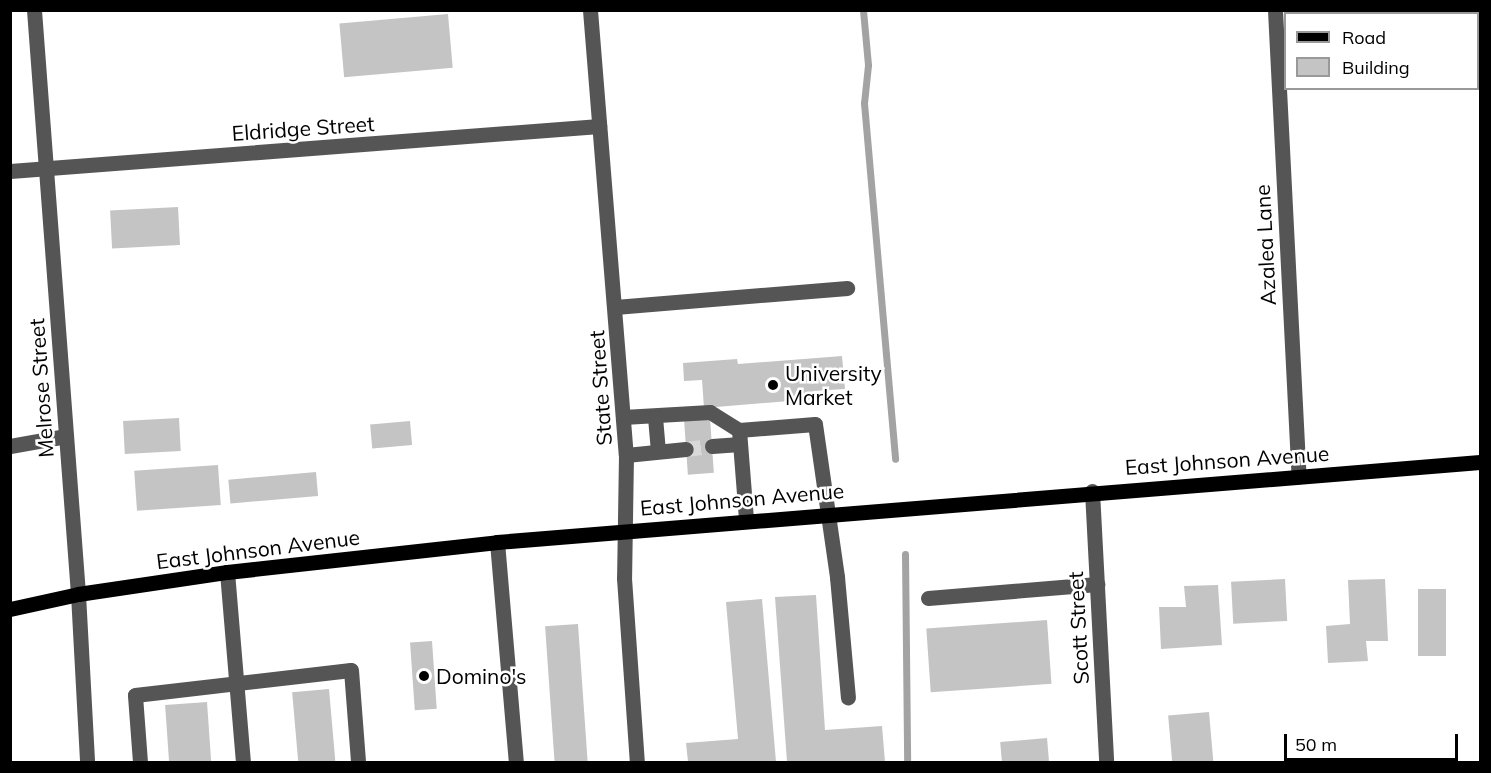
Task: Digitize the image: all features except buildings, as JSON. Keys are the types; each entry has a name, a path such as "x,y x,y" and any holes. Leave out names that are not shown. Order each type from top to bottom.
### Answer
{"main road":[{"name":"East Johnson Avenue","path":"10,609 78,594 227,572 497,542 746,519 1480,462"}],"street":[{"name":"Melrose Street","path":"34,10 78,594 87,762"},
{"name":"State Street","path":"590,10 626,454 623,530 637,762"},
{"name":"Azalea Lane","path":"1275,10 1299,476"},
{"name":"Eldridge Street","path":"10,171 599,126"},
{"path":"615,307 847,288"},
{"path":"623,417 655,417 710,412 740,437 746,519"},
{"path":"655,417 658,451"},
{"path":"712,446 740,437 815,424 837,577 848,697"},
{"path":"10,446 66,436"},
{"path":"626,454 686,448"},
{"name":"Scott Street","path":"1092,492 1106,762"},
{"path":"497,542 516,762"},
{"path":"227,572 243,762"},
{"path":"928,598 1097,584"},
{"path":"140,762 135,695 351,670 358,762"}],"waterway":[{"path":"863,10 868,65 864,103 895,459"},
{"path":"905,554 907,762"}],"tunnel":[{"path":"686,449 712,446"}],"place":[{"name":"University Market","path":"773,385"},
{"name":"Domino's","path":"424,676"}]}
